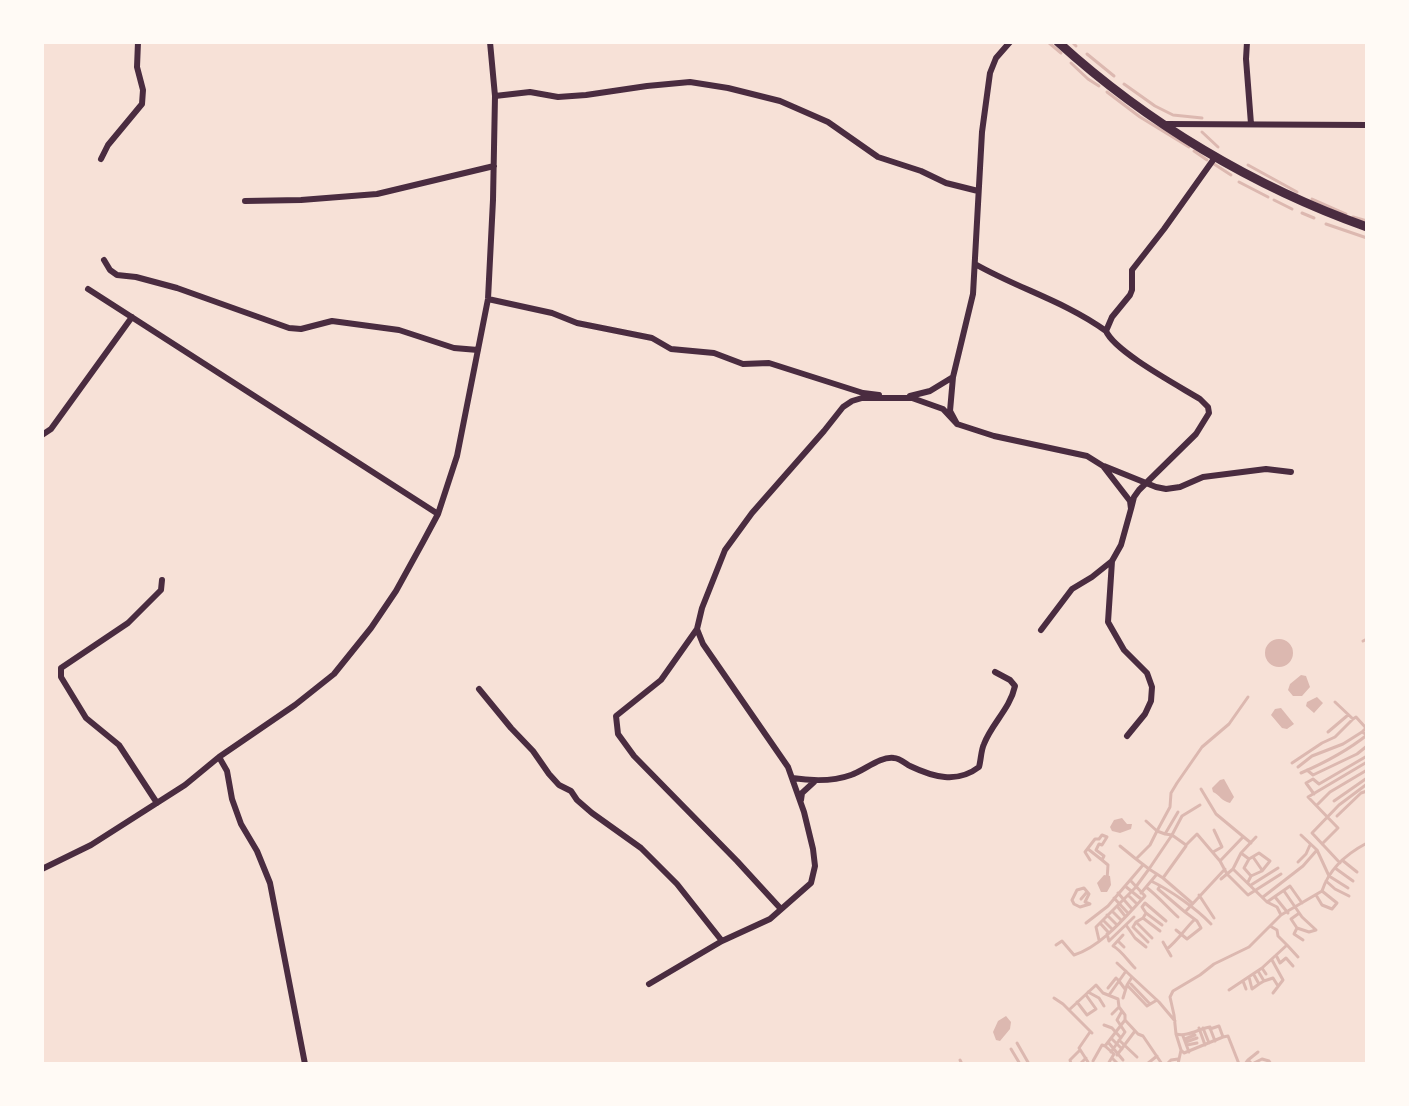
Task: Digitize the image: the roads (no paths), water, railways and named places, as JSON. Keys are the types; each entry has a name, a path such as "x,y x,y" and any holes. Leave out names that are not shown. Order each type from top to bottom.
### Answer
{"main road":[{"path":"1058,42 1162,124 1275,190 1332,215 1367,227"}],"street":[{"path":"101,159 108,145 142,104 143,90 137,67 138,42"},
{"path":"42,869 91,845 185,785 334,674 371,628 396,591 438,514 457,456 488,298 495,96 490,42"},
{"path":"957,424 950,411 953,377 973,294 982,132 990,73 996,58 1010,42"},
{"path":"1247,42 1246,59 1251,124"},
{"path":"495,96 530,92 558,97 586,95 690,82 729,88 780,101 828,123 878,157 921,171 946,183 978,191"},
{"path":"1162,124 1367,125"},
{"path":"1106,331 1112,317 1130,295 1132,270 1216,156"},
{"path":"245,201 301,200 377,194 494,166"},
{"path":"104,260 110,270 117,275 136,277 177,288 289,328 301,328 332,321 399,330 454,348 478,350"},
{"path":"975,264 996,276 1060,302 1106,331 1108,337 1128,353 1209,407 1207,419 1196,434 1134,497 1120,545 1112,561 1108,622 1124,650 1147,673 1152,687 1151,701 1145,714 1127,736"},
{"path":"88,290 438,514"},
{"path":"488,298 552,312 577,323 652,338 670,349 714,353 743,364 769,363 863,393 901,398 930,391 953,377"},
{"path":"42,435 51,429 132,317"},
{"path":"781,909 634,756 618,734 616,716 661,680 697,629 702,608 725,550 752,513 843,407 862,398 912,398 942,409 957,424 994,436 1088,456 1104,466 1148,482 1155,487 1166,489 1180,487 1203,477 1266,469 1291,472"},
{"path":"1104,466 1124,490 1130,501 1131,509"},
{"path":"1041,630 1072,589 1112,561"},
{"path":"157,803 119,745 86,718 61,677 61,668 128,623 161,590 162,580"},
{"path":"649,984 722,941 770,920 810,883 815,866 801,803 788,767 703,644 697,629"},
{"path":"792,778 814,782 850,776 886,759 895,758 940,777 960,777 970,774 979,767 983,744 1003,714 1016,686 995,672"},
{"path":"479,689 559,785 571,791 577,800 592,813 641,848 677,884 722,941"},
{"path":"219,758 227,771 232,799 241,824 257,851 270,882 305,1064"},
{"path":"801,803 802,793 814,782"}],"waterway":[{"path":"1048,42 1061,53"},
{"path":"1072,42 1076,46"},
{"path":"1087,54 1114,76"},
{"path":"1071,63 1099,86"},
{"path":"1124,84 1155,106 1173,115 1202,118"},
{"path":"1107,92 1140,117 1189,147"},
{"path":"1202,132 1218,147"},
{"path":"1194,151 1207,160"},
{"path":"1214,164 1231,175"},
{"path":"1248,165 1297,192"},
{"path":"1239,182 1268,197"},
{"path":"1312,199 1346,214"},
{"path":"1274,200 1292,209"},
{"path":"1302,213 1314,218"},
{"path":"1353,217 1367,221"},
{"path":"1326,224 1367,238"},
{"path":"1363,641 1367,639"},
{"path":"1165,834 1157,831 1170,807 1171,793 1177,783 1202,747 1229,724 1248,697"},
{"path":"1335,702 1353,719 1356,717 1366,728 1362,732 1367,735"},
{"path":"1328,732 1348,715"},
{"path":"1292,763 1335,737 1353,719"},
{"path":"1298,767 1312,756 1343,744 1362,732"},
{"path":"1301,773 1335,756 1367,735"},
{"path":"1307,770 1313,775 1357,754 1367,746"},
{"path":"1314,794 1306,783 1313,779 1319,784 1367,756"},
{"path":"1322,844 1338,828 1308,797 1367,762"},
{"path":"1317,805 1330,792 1367,770"},
{"path":"1334,801 1367,778"},
{"path":"1340,863 1312,833 1339,805 1367,784"},
{"path":"1201,789 1216,814 1251,843"},
{"path":"1337,816 1361,793 1367,791"},
{"path":"1200,805 1182,816 1172,835 1186,845 1197,834 1220,861 1227,874 1248,895 1281,874"},
{"path":"1136,859 1149,869 1172,835 1165,834 1178,812"},
{"path":"1120,846 1136,859 1150,845 1157,831 1146,821"},
{"path":"1213,852 1222,847 1214,830"},
{"path":"1090,860 1085,852 1095,839 1099,839 1102,835 1107,837 1096,850 1104,856 1102,860 1108,865 1107,880"},
{"path":"1301,835 1317,850 1329,876 1348,888"},
{"path":"1220,861 1243,837"},
{"path":"1241,853 1256,837"},
{"path":"1178,1064 1181,1050 1170,997 1173,991 1214,964 1249,947 1281,915 1322,891 1329,876 1340,862 1367,843"},
{"path":"1298,862 1306,854 1310,845"},
{"path":"1099,940 1096,927 1135,888 1149,869 1163,878 1186,846"},
{"path":"1088,849 1102,860"},
{"path":"1263,897 1303,866 1317,850"},
{"path":"1221,879 1233,869 1241,853 1249,859 1259,853 1270,861 1262,871 1251,876 1248,882"},
{"path":"1253,857 1262,870"},
{"path":"1249,859 1244,868 1251,876"},
{"path":"1342,860 1357,872"},
{"path":"1086,923 1108,906 1143,865"},
{"path":"1251,885 1278,868"},
{"path":"1335,868 1353,881"},
{"path":"1176,930 1187,939 1201,928 1197,921 1185,912 1225,869"},
{"path":"1233,869 1267,902"},
{"path":"1141,893 1157,874"},
{"path":"1163,878 1192,903"},
{"path":"1056,945 1062,941 1074,955 1103,938 1145,896 1130,880"},
{"path":"1151,881 1183,900 1211,924"},
{"path":"1326,881 1349,896"},
{"path":"1125,886 1141,899"},
{"path":"1160,886 1158,889 1185,912"},
{"path":"1281,915 1277,907 1267,902 1290,886 1302,903"},
{"path":"1146,887 1178,917"},
{"path":"1084,888 1089,894 1085,902 1090,904 1080,907 1072,900 1077,890 1084,888"},
{"path":"1284,891 1302,917 1316,930 1309,932 1297,928"},
{"path":"1316,895 1322,905 1332,909 1337,903 1322,891"},
{"path":"1081,899 1087,892"},
{"path":"1118,893 1132,909"},
{"path":"1128,895 1137,904"},
{"path":"1199,895 1214,918"},
{"path":"1275,897 1288,913"},
{"path":"1114,898 1127,912"},
{"path":"1146,913 1142,907 1145,903 1166,921"},
{"path":"1117,906 1125,916"},
{"path":"1112,911 1121,920"},
{"path":"1143,918 1146,913 1162,925"},
{"path":"1298,914 1291,919 1297,928 1294,934 1303,940"},
{"path":"1107,915 1116,924"},
{"path":"1107,934 1109,941 1134,917"},
{"path":"1136,922 1143,918 1160,931"},
{"path":"1103,920 1112,929"},
{"path":"1167,949 1194,920"},
{"path":"1133,927 1136,922 1152,938"},
{"path":"1100,923 1108,932"},
{"path":"1126,925 1135,938 1146,947"},
{"path":"1262,968 1287,945 1278,936 1277,930 1270,926"},
{"path":"1133,927 1148,942"},
{"path":"1123,935 1113,946 1135,968"},
{"path":"1118,941 1124,947"},
{"path":"1163,942 1171,956"},
{"path":"1287,945 1298,957"},
{"path":"1276,955 1280,963 1286,958 1293,966"},
{"path":"1272,960 1283,980 1273,993"},
{"path":"1117,963 1159,1002 1175,1021"},
{"path":"1229,990 1262,968 1266,974"},
{"path":"1125,989 1119,981 1126,971"},
{"path":"1258,971 1264,981 1259,984"},
{"path":"1249,977 1252,989 1259,984 1254,975"},
{"path":"1123,998 1132,977"},
{"path":"1108,988 1116,978 1119,981"},
{"path":"1264,981 1273,978 1278,986"},
{"path":"1109,995 1119,981"},
{"path":"1243,981 1246,989"},
{"path":"1131,984 1150,1004"},
{"path":"1069,1010 1096,985 1103,993 1118,999 1125,1020 1138,1034 1143,1036 1162,1064"},
{"path":"1127,985 1147,1006 1157,1000"},
{"path":"1088,992 1099,998 1104,1006"},
{"path":"1077,1002 1087,1015 1096,1009 1086,995"},
{"path":"1054,998 1092,1033"},
{"path":"1112,1014 1119,1007"},
{"path":"1111,1052 1125,1032 1117,1020 1122,1011"},
{"path":"1093,1061 1102,1045 1105,1046 1125,1020"},
{"path":"1104,1025 1112,1028 1121,1038"},
{"path":"1176,1034 1219,1026 1223,1037 1228,1036 1239,1064"},
{"path":"1199,1028 1205,1045"},
{"path":"1203,1028 1209,1043"},
{"path":"1210,1028 1215,1041"},
{"path":"1117,1055 1135,1031"},
{"path":"1088,1062 1079,1048 1090,1032"},
{"path":"1185,1039 1195,1035"},
{"path":"1183,1036 1189,1052"},
{"path":"1181,1050 1184,1053 1223,1037"},
{"path":"1111,1038 1122,1049"},
{"path":"1186,1042 1197,1038"},
{"path":"1119,1040 1137,1057"},
{"path":"1108,1042 1123,1060"},
{"path":"1017,1043 1029,1064"},
{"path":"1187,1045 1197,1043"},
{"path":"1105,1046 1114,1054 1108,1064"},
{"path":"1011,1049 1020,1064"},
{"path":"1071,1064 1070,1060 1080,1050"},
{"path":"1248,1060 1258,1052"},
{"path":"1147,1064 1157,1056"},
{"path":"1080,1064 1086,1058"},
{"path":"1112,1058 1118,1064"},
{"path":"1167,1064 1171,1060 1178,1059"},
{"path":"1245,1064 1248,1060 1252,1064 1262,1059 1271,1064"},
{"path":"960,1060 962,1064"}]}
